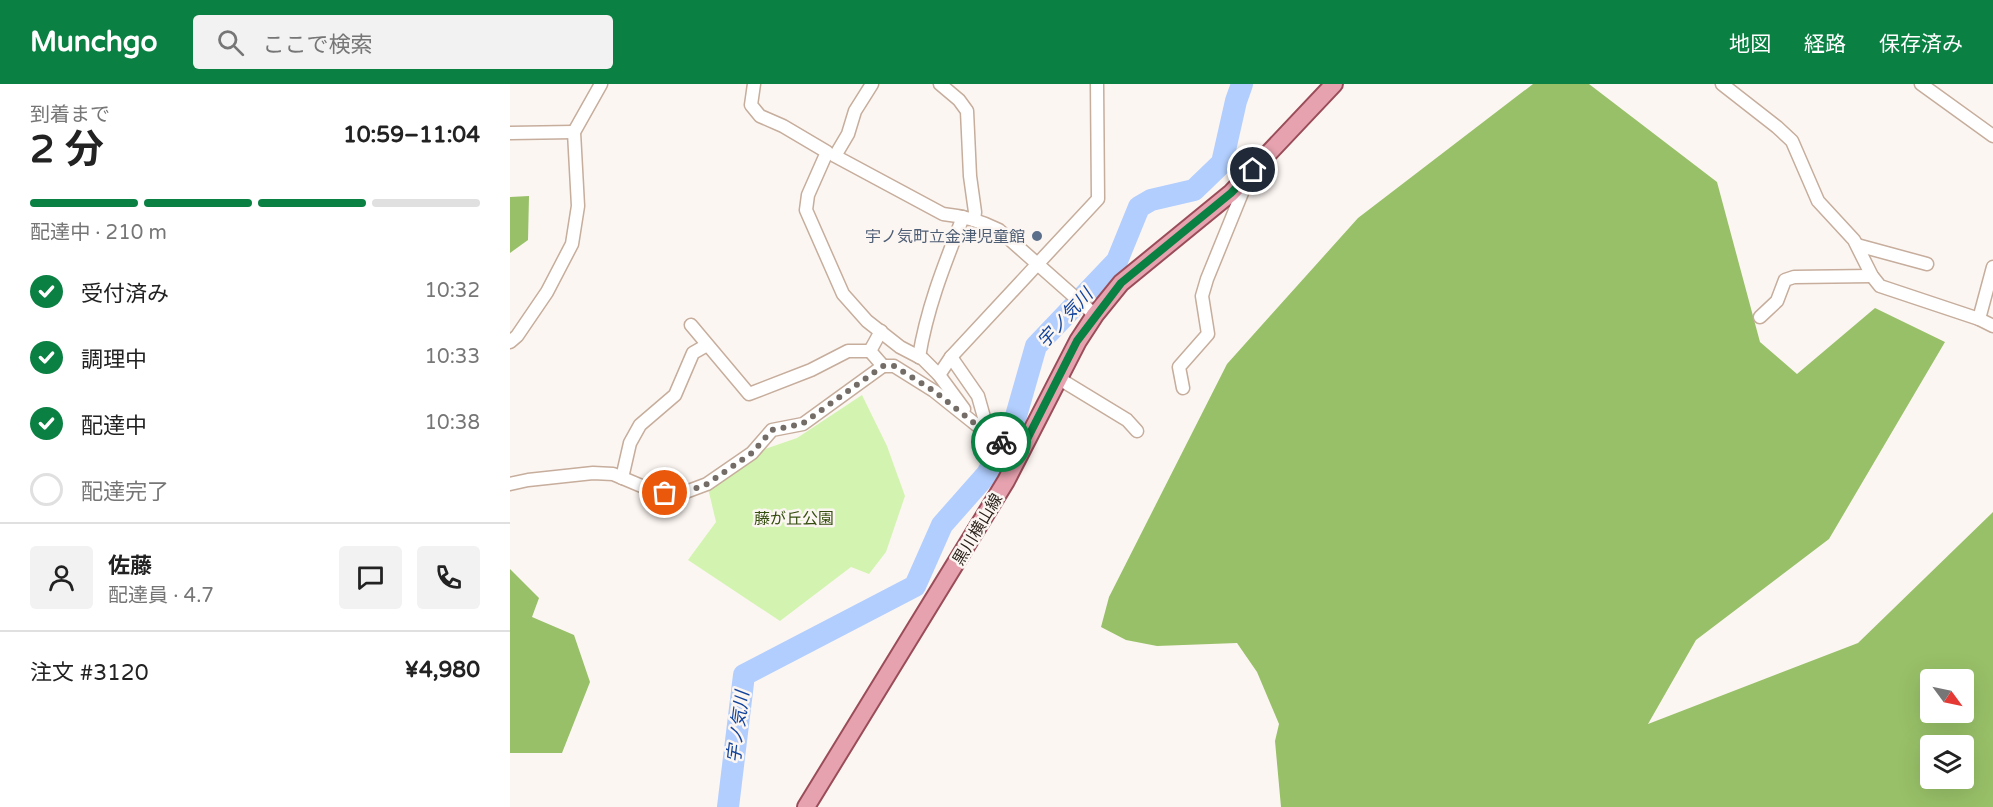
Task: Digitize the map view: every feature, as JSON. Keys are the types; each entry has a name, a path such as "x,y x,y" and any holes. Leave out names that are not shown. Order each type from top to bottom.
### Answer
{"main road":[{"name":"黒川横山線","path":"806,807 1006,481 1017,451 1058,378 1091,311 1121,283 1238,186 1330,86"}],"street":[{"path":"510,342 517,336 547,292 572,244 578,206 574,132 600,84"},
{"path":"754,84 751,105 760,116 783,126 826,152 808,195 806,210 843,294 867,321 919,357 939,375 976,424"},
{"path":"872,84 855,111 848,134 835,156 943,214 969,218 999,231 1091,311"},
{"path":"919,357 923,330 936,284 969,218 975,212 970,176 967,111 959,100 940,84"},
{"path":"939,375 951,357 1098,199 1097,84"},
{"path":"1722,84 1738,88 1792,141 1818,201 1857,245 1872,276 1880,286 1993,326"},
{"path":"1921,84 1993,136"},
{"path":"510,133 574,132"},
{"path":"1183,388 1179,367 1208,334 1202,296 1242,193 1238,186"},
{"path":"1857,245 1927,264"},
{"path":"1978,319 1993,267"},
{"path":"1760,317 1777,301 1785,280 1794,277 1872,276"},
{"path":"691,326 749,394 811,370 848,351 870,351 883,366"},
{"path":"870,351 880,331"},
{"path":"622,478 630,443 640,425 675,395 693,353 707,345"},
{"path":"951,357 978,396 994,438"},
{"path":"510,484 593,473 613,474 665,493 683,493 707,484 752,453 772,430 802,424 883,366 894,366 934,391 994,438 1017,451"},
{"path":"1058,378 1126,420 1137,431"}],"green space":[{"path":"1533,84 1589,84 1717,182 1760,342 1797,374 1875,308 1945,342 1829,539 1696,640 1648,724 1858,643 1993,512 1993,807 1281,807 1275,741 1279,724 1257,672 1237,643 1157,646 1126,640 1101,627 1109,597 1227,364 1358,218"},
{"path":"529,196 528,240 510,253 510,197"},
{"name":"藤が丘公園","path":"862,395 887,446 905,496 886,552 869,574 851,567 780,621 688,560 716,522 707,484 765,449 797,438"},
{"path":"510,569 539,598 532,617 574,635 590,682 562,753 510,753"}],"waterway":[{"name":"宇ノ気川","path":"728,807 744,675 915,586 942,525 987,474 1012,430 1036,346 1117,261 1139,207 1151,200 1194,190 1222,163 1242,84"}],"way so far":[{"path":"665,493 683,493 707,484 752,453 772,430 802,424 883,366 894,366 934,391 1001,442"}],"place":[{"name":"宇ノ気町立金津児童館","path":"1037,236"}],"route":[{"path":"1001,442 1020,453 1077,341 1121,283 1231,193 1253,170"}]}
